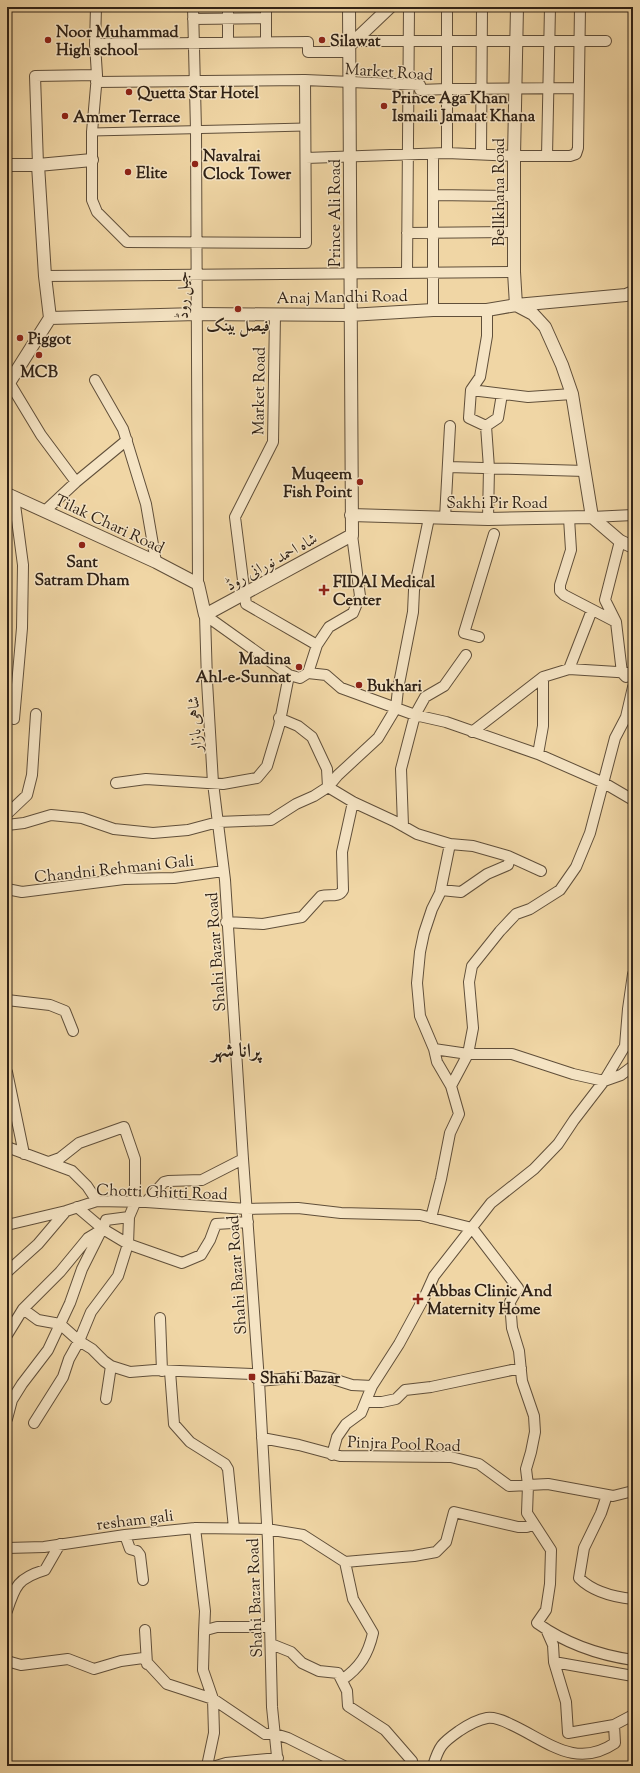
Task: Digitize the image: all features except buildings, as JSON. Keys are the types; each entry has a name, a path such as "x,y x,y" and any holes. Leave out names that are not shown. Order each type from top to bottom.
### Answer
{"street":[{"path":"96,7 96,78 92,132 92,200 97,212 127,242 306,243 304,80"},
{"name":"جیل روڈ","path":"193,7 197,243 198,584"},
{"path":"228,7 228,42"},
{"path":"266,7 266,42"},
{"name":"Prince Ali Road","path":"349,7 351,46 349,83 352,535"},
{"path":"351,46 390,7"},
{"path":"407,273 409,7"},
{"path":"447,7 448,153"},
{"path":"481,154 482,7"},
{"name":"Bellkhana Road","path":"516,305 514,272 514,156 517,7"},
{"path":"547,156 550,7"},
{"path":"306,158 350,158 448,153 514,156 570,156 576,154 578,148 580,7"},
{"path":"194,19 266,18"},
{"path":"95,44 308,42 308,52 351,46 409,41 606,40"},
{"name":"Market Road","path":"38,165 35,76 195,82 304,80 420,85 420,90 481,88 578,88"},
{"path":"92,132 305,128"},
{"path":"433,154 433,310"},
{"path":"7,165 38,165 92,160"},
{"path":"38,165 45,276 50,318 8,384 41,435 76,482"},
{"path":"433,195 514,196"},
{"path":"408,233 515,232"},
{"path":"45,276 514,272"},
{"name":"Anaj Mandhi Road","path":"50,318 197,314 350,315 433,310 487,310 516,305 626,295 633,292"},
{"path":"516,305 533,314 545,328 562,365 572,394 592,517 620,541 633,547"},
{"path":"486,426 469,418 471,390 480,377 487,336 487,310"},
{"name":"Market Road","path":"245,599 235,517 273,442 275,314"},
{"path":"95,380 123,429 127,440 146,504 156,562"},
{"path":"471,390 528,397 572,394"},
{"path":"486,426 498,418 502,394"},
{"path":"445,518 450,426"},
{"path":"486,426 489,468 488,519"},
{"path":"45,511 76,482 127,440"},
{"path":"448,467 585,472"},
{"path":"11,495 23,566 22,628 14,719"},
{"name":"Tilak Chari Road","path":"11,495 156,562 198,584"},
{"name":"Sakhi Pir Road","path":"352,515 488,519 592,517"},
{"path":"592,517 633,515"},
{"path":"7,825 24,823 51,815 82,818 114,829 153,833 188,830 218,822 271,820 296,804 314,796 328,787 338,775 378,738 396,708 398,689 413,612 414,590 429,518"},
{"path":"569,518 571,550 560,585 560,591 564,595 616,622"},
{"path":"479,637 464,633 494,534"},
{"path":"198,584 205,615 289,675 300,678 308,673 317,645 329,628 353,613 360,596 352,535"},
{"name":"شاہ احمد نورانی روڈ","path":"205,615 245,599 352,535"},
{"path":"451,1086 468,1054 473,1028 469,982 472,966 500,931 516,914 530,909 560,890 576,867 590,833 615,738 626,717 633,685 622,673 616,622 605,600 620,541"},
{"path":"245,599 317,645"},
{"path":"569,669 592,610"},
{"name":"شاہی بازار","path":"205,615 206,681 213,783"},
{"path":"403,826 401,769 415,715 425,697 444,686 466,654"},
{"path":"472,732 543,677 569,669 633,673"},
{"path":"308,673 326,676 342,688 415,715 446,722 538,754 604,783 633,800"},
{"path":"116,783 146,779 223,784 257,778 267,766 279,726 279,718 289,675"},
{"path":"538,754 543,726 543,677"},
{"path":"7,814 27,795 32,775 36,714"},
{"path":"279,718 298,726 312,737 327,769 328,787"},
{"name":"Shahi Bazar Road","path":"213,783 223,871 226,922 234,1001 242,1159 259,1381 267,1529 272,1707 278,1762"},
{"path":"328,787 352,802 417,834 450,844 473,846 510,857 541,871"},
{"path":"226,922 263,924 302,917 321,896 339,895 342,893 342,852 352,802"},
{"path":"431,1218 441,1179 450,1133 459,1114 451,1086 437,1062 434,1049 420,1016 417,982 420,952 424,933 441,890 450,844"},
{"path":"441,890 461,892 487,874 508,865 510,857"},
{"name":"Chandni Rehmani Gali","path":"7,889 22,892 124,879 174,878 223,871"},
{"path":"332,1455 337,1437 346,1424 362,1413 372,1386 399,1344 434,1276 491,1203 534,1169 558,1144 574,1120 604,1081 625,1046 633,974"},
{"path":"7,1000 50,1005 64,1011 73,1031"},
{"path":"434,1049 468,1054 512,1054 573,1074 604,1081 621,1075 633,1066"},
{"path":"7,1072 24,1154"},
{"path":"34,1424 63,1377 69,1360 91,1312 118,1276 128,1244 129,1217 135,1203 135,1159 124,1127 79,1143 60,1158 49,1162"},
{"path":"7,1147 72,1171 87,1186 97,1201"},
{"path":"146,1202 164,1182 202,1180 242,1159"},
{"name":"Chotti Ghitti Road","path":"7,1225 66,1211 97,1201 135,1203 146,1202 247,1209 298,1208 341,1214 420,1215 472,1228"},
{"path":"77,1207 103,1229 128,1244 182,1263 201,1254 210,1240 216,1224 248,1222"},
{"path":"7,1272 38,1244 66,1211"},
{"path":"7,1419 12,1400 22,1384 48,1350 70,1303 82,1269 103,1229 106,1220 129,1217"},
{"path":"472,1228 518,1288 510,1302 512,1328 519,1351 522,1381 534,1416 534,1432 531,1452 526,1469 528,1485 527,1513 551,1550 550,1584 546,1610 537,1623 556,1636 576,1645 601,1653 633,1660"},
{"path":"7,1335 23,1310 60,1272 88,1238 103,1229"},
{"path":"23,1310 38,1320 60,1324 79,1341 92,1349 104,1362 111,1366 130,1372 209,1371 252,1374 259,1381 313,1376 330,1378 352,1385 372,1386"},
{"path":"160,1318 174,1424 190,1442 225,1464 228,1469 234,1528"},
{"path":"106,1399 111,1366"},
{"path":"366,1402 382,1402 396,1399 405,1390 431,1387 521,1368"},
{"name":"Pinjra Pool Road","path":"262,1438 299,1445 332,1455 418,1458 451,1457 479,1464 509,1486 548,1484 613,1496 633,1491"},
{"path":"607,1495 601,1513 584,1548 579,1578 586,1585 613,1597 633,1599"},
{"path":"342,1680 353,1672 369,1650 373,1633 353,1599 346,1562 414,1556 436,1552 446,1542 454,1512 518,1527 527,1527 534,1524"},
{"path":"195,1528 204,1611 203,1670 213,1699 214,1733 207,1766"},
{"name":"resham gali","path":"7,1548 44,1547 125,1535 195,1528 267,1529 303,1535 346,1562"},
{"path":"125,1535 130,1549 137,1551 140,1555 143,1580"},
{"path":"7,1611 11,1587 29,1575 46,1570 60,1544"},
{"path":"204,1633 206,1630 217,1627 270,1627"},
{"path":"546,1629 553,1645 554,1662 566,1702 568,1733 614,1726 633,1714"},
{"path":"145,1630 147,1664"},
{"path":"271,1644 291,1652 302,1663 319,1671 338,1673 347,1691 348,1706 385,1730 412,1761 413,1766"},
{"path":"7,1662 21,1665 68,1659 94,1669 143,1658 167,1684 213,1699 265,1734 275,1734 288,1738 344,1766"},
{"path":"554,1662 633,1676"},
{"path":"433,1766 438,1749 446,1740 472,1722 488,1718 503,1721 558,1749 576,1754 605,1750 615,1743 614,1726"},
{"path":"216,1766 226,1763 278,1762"}],"place":[{"name":"Noor Muhammad High school","path":"48,40"},
{"name":"Silawat","path":"322,40"},
{"name":"Quetta Star Hotel","path":"129,92"},
{"name":"Prince Aga Khan Ismaili Jamaat Khana","path":"384,106"},
{"name":"Ammer Terrace","path":"65,116"},
{"name":"Navalrai Clock Tower","path":"195,164"},
{"name":"Elite","path":"128,172"},
{"name":"فیصل بینک","path":"238,309"},
{"name":"Piggot","path":"20,338"},
{"name":"MCB","path":"39,355"},
{"name":"Muqeem Fish Point","path":"360,482"},
{"name":"Sant Satram Dham","path":"82,545"},
{"name":"FIDAI Medical Center","path":"324,590"},
{"name":"Madina Ahl-e-Sunnat","path":"299,667"},
{"name":"Bukhari","path":"359,685"},
{"name":"Abbas Clinic And Maternity Home","path":"418,1299"},
{"name":"Shahi Bazar","path":"252,1377"}],"district":[{"name":"پرانا شہر","path":"236,1050"}]}
